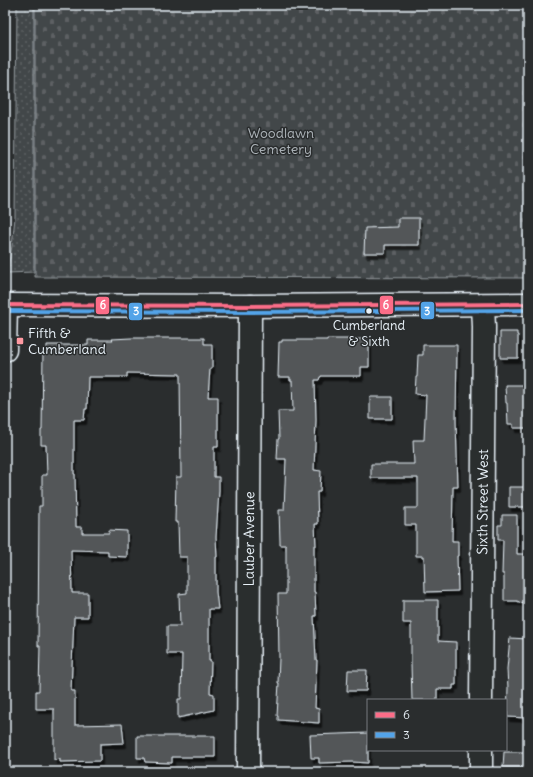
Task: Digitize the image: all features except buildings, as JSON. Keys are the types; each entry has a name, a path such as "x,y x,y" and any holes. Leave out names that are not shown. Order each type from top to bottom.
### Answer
{"street":[{"path":"5,350 6,305 250,306 528,304"},
{"name":"Sixth Street West","path":"481,699 483,305"},
{"name":"Lauber Avenue","path":"248,772 250,306"},
{"path":"480,772 481,751"}],"green space":[{"path":"5,5 9,5 7,218 5,234"},
{"path":"17,5 34,5 34,272 7,273 15,218"},
{"name":"Woodlawn Cemetery","path":"35,5 528,5 528,278 35,277"}],"transit line":[{"name":"6","path":"5,350 6,305 250,306 528,304"},
{"name":"3","path":"5,311 250,312 528,310"}],"place":[{"name":"Cumberland & Sixth","path":"369,311"},
{"name":"Fifth & Cumberland","path":"20,341"}]}
